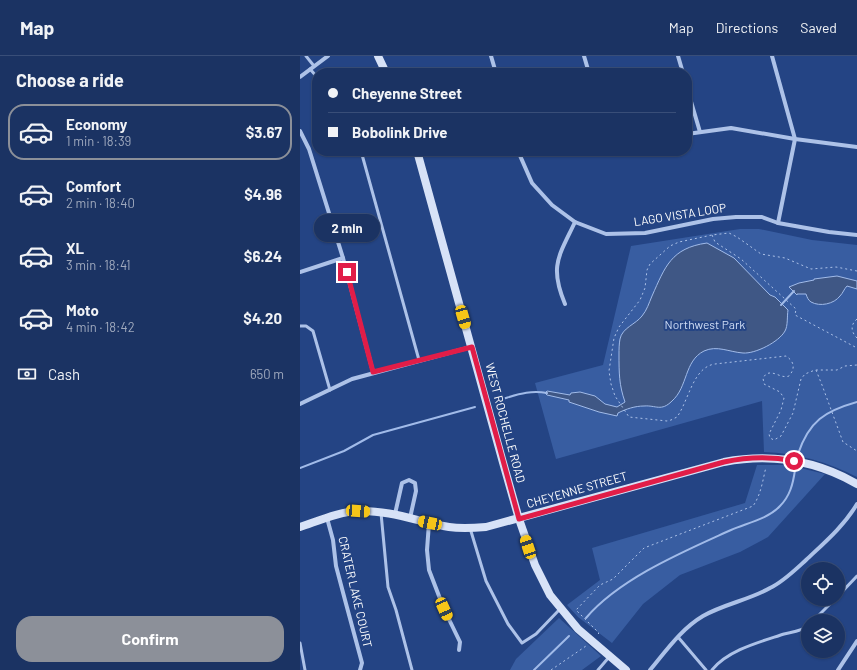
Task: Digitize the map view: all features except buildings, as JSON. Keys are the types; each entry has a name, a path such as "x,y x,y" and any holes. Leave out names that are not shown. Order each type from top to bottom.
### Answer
{"street":[{"path":"300,77 328,56"},
{"path":"378,56 384,68"},
{"path":"491,56 495,68"},
{"path":"584,56 588,68"},
{"path":"678,56 681,68"},
{"path":"772,56 795,139 778,223"},
{"path":"692,105 700,132"},
{"path":"692,133 731,128 795,139 857,147"},
{"path":"300,131 309,149 343,258 373,372"},
{"name":"WEST ROCHELLE ROAD","path":"418,156 519,519 535,565 550,595 578,629 626,670"},
{"name":"LAGO VISTA LOOP","path":"520,156 532,183 552,205 575,222 606,234 645,233 713,219 736,216 762,218 778,223 857,235"},
{"path":"565,304 556,271 558,260 575,222"},
{"path":"300,272 343,258"},
{"path":"300,404 352,379 373,372 472,347"},
{"name":"CHEYENNE STREET","path":"300,527 327,518 358,511 381,513 451,527 486,527 742,458 780,458 794,461 815,466 840,475 857,484"},
{"path":"394,516 402,483 408,480 415,483 416,491 410,519"},
{"path":"650,670 686,628 703,616 771,588 790,574 828,539 852,512 857,504"},
{"name":"CRATER LAKE COURT","path":"327,518 333,540 336,566 344,600 362,663 360,670"},
{"path":"430,523 427,550 430,570 444,609 460,642 459,650"},
{"path":"838,670 857,641"}],"lane":[{"path":"306,56 312,67"},
{"path":"362,156 420,360"},
{"path":"300,326 306,326 313,331 330,390"},
{"path":"381,513 388,587 396,610 412,670"},
{"path":"470,528 486,581 508,624 522,643 536,634 560,608"},
{"path":"845,589 857,576"},
{"path":"820,614 828,606"},
{"path":"712,670 722,661 744,648 801,629"},
{"path":"678,637 688,646 706,670"},
{"path":"300,642 305,670"},
{"path":"598,670 610,656"}],"path":[{"path":"857,271 836,267 811,268 785,258 762,254 733,234 722,233 675,244 657,257 648,267 643,294 636,306 619,327 613,346 610,377 612,390 629,417 662,421 671,420 677,417 696,378 706,366 754,361 783,356 789,358 794,368 791,374 785,377 768,372 763,378 764,384 780,392 784,398 781,410 769,434 772,440 776,440 784,432 793,413 801,379 805,374 815,370 837,370 846,366 857,365"},
{"path":"712,235 716,242 741,258 796,309 795,315 857,348"},
{"path":"857,319 852,325 852,330 857,338"},
{"path":"815,370 843,442 857,451"},
{"path":"598,634 599,633 576,610 600,585 613,579 644,548 753,506 761,490 766,466"},
{"path":"551,670 586,646"}],"green space":[{"name":"Northwest Park","path":"740,229 759,229 812,240 857,245 857,477 812,459 788,454 764,452 762,401 556,459 535,383 603,365 631,246"},
{"path":"757,465 788,465 825,474 768,537 740,552 680,575 643,604 612,643 578,617 567,605 600,580 592,548 745,503"},
{"path":"559,618 601,656 582,670 510,670 516,659"}],"shaded area":[{"path":"707,243 734,258 770,295 775,297 788,310 786,329 778,339 754,352 748,353 718,349 709,349 704,351 693,361 677,395 668,404 661,407 634,407 618,413 617,416 599,412 569,402 569,400 547,395 545,393 547,391 570,395 571,393 580,392 595,396 605,404 617,407 625,402 620,384 619,373 619,347 621,335 644,314 661,276 671,260 685,249"},
{"path":"837,276 857,281 857,289 847,286 837,299 827,304 815,304 808,299 806,294 797,295 789,287 814,279"}],"waterway":[{"path":"781,305 794,291"},
{"path":"499,400 528,393 547,393"},
{"path":"798,454 807,433 813,425 836,409 857,402"},
{"path":"300,468 344,451 373,435 475,407"},
{"path":"586,618 617,590 654,567 731,530 770,514 789,494 795,470"},
{"path":"534,670 569,636"}],"route":[{"path":"347,272 373,372 472,347 519,519 742,458 780,458 794,461"}]}
